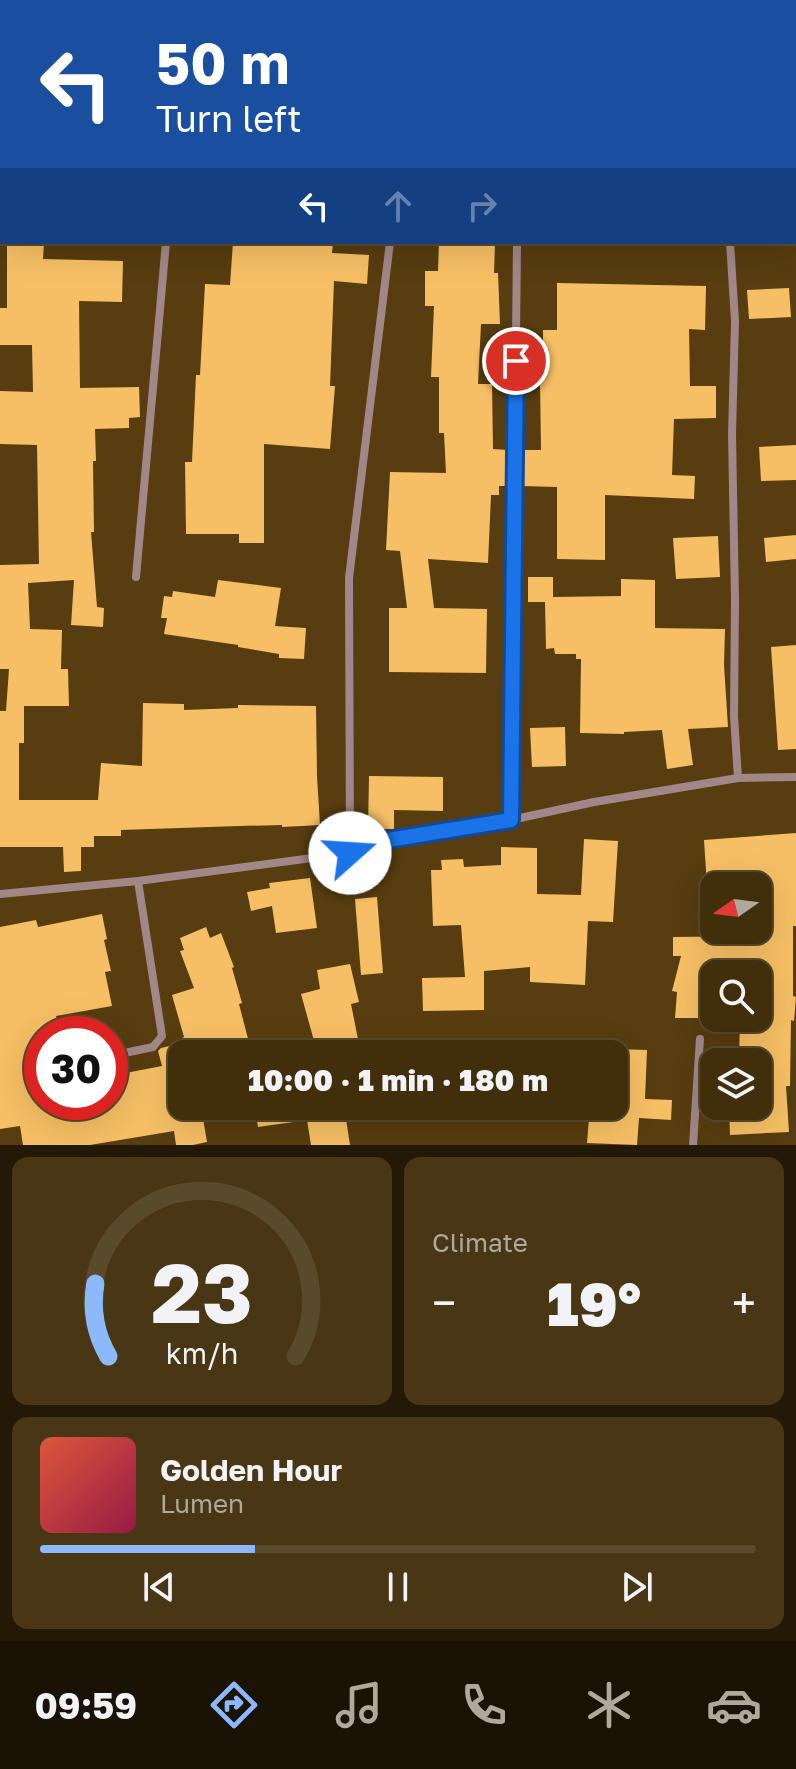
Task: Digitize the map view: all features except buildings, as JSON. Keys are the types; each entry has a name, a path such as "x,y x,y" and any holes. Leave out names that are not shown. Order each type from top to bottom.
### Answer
{"street":[{"path":"136,577 166,244"},
{"path":"350,853 349,578 390,244"},
{"path":"511,820 517,244"},
{"path":"730,244 735,321 732,434 734,716 738,778"},
{"path":"0,894 138,881 350,853 382,841 511,820 594,802 738,778 796,777"},
{"path":"128,1052 153,1047 162,1036 138,881"},
{"path":"693,1145 700,1039"}],"route":[{"path":"350,853 382,841 511,820 516,361"}]}
